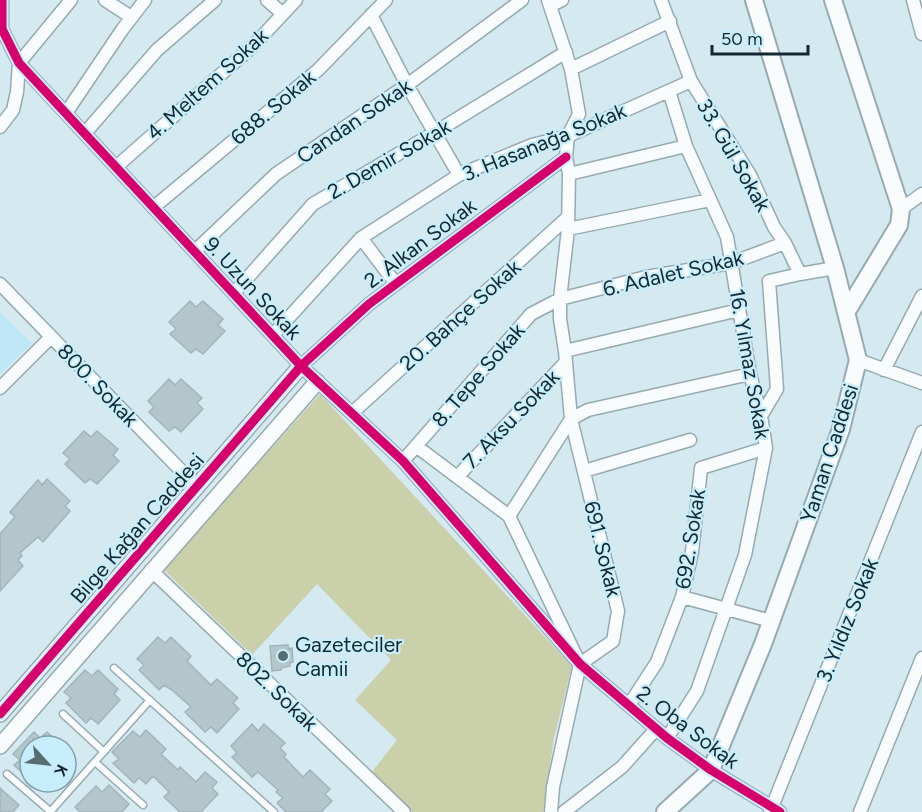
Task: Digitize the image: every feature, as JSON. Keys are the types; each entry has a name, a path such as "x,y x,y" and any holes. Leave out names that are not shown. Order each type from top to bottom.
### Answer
{"main road":[{"name":"Yaman Caddesi","path":"665,812 711,770 771,621 841,429 858,360 835,268 754,0"},
{"path":"832,0 901,209 899,225 847,311"}],"street":[{"name":"9. Uzun Sokak","path":"2,0 1,30 19,63 301,366 403,460 580,664"},
{"path":"0,127 13,110 19,63 71,0"},
{"path":"105,0 131,17"},
{"path":"66,113 145,0"},
{"path":"84,133 157,50 215,0"},
{"path":"267,0 283,14"},
{"name":"4. Meltem Sokak","path":"116,166 254,45 296,0"},
{"name":"688. Sokak","path":"154,207 318,70 386,0"},
{"name":"Candan Sokak","path":"195,251 276,174 407,86 522,0"},
{"path":"549,3 562,0"},
{"name":"33. Gül Sokak","path":"661,0 692,81 750,175 774,227 800,274"},
{"name":"691. Sokak","path":"549,3 571,69 579,114 568,136 566,157 569,174 568,223 560,299 560,319 566,356 571,419 618,611 613,641 580,664"},
{"path":"917,8 922,34"},
{"path":"372,15 407,86 459,175"},
{"path":"571,69 670,21"},
{"name":"2. Demir Sokak","path":"234,293 313,204 566,52"},
{"name":"3. Hasanağa Sokak","path":"273,335 361,238 459,175 532,145 568,136 692,81"},
{"name":"16. Yılmaz Sokak","path":"667,738 697,691 745,555 766,448 761,416 750,374 727,237 686,146 669,91"},
{"path":"569,174 686,146"},
{"name":"2. Alkan Sokak","path":"301,366 369,304 566,157"},
{"path":"901,209 922,194"},
{"path":"568,223 710,200"},
{"name":"20. Bahçe Sokak","path":"352,413 568,223"},
{"path":"361,238 396,284"},
{"name":"6. Adalet Sokak","path":"560,299 646,277 731,263 784,243"},
{"path":"761,416 777,389 769,281 835,268"},
{"name":"800. Sokak","path":"0,284 196,486"},
{"path":"884,369 922,296"},
{"name":"8. Tepe Sokak","path":"403,460 531,314 560,299"},
{"path":"566,356 739,310"},
{"path":"0,388 51,337"},
{"name":"7. Aksu Sokak","path":"457,477 566,356"},
{"path":"858,360 922,383"},
{"name":"Bilge Kağan Caddesi","path":"0,714 301,366"},
{"path":"509,516 571,419 588,410 750,374"},
{"name":"Bilge Kağan Caddesi","path":"0,746 317,382"},
{"name":"3. Yıldız Sokak","path":"774,811 922,432"},
{"path":"584,471 690,440"},
{"path":"416,446 509,516 580,664 553,787 551,812"},
{"name":"692. Sokak","path":"629,705 657,662 682,597 692,552 701,468 766,448"},
{"name":"802. Sokak","path":"151,570 404,812"},
{"path":"682,597 771,621"},
{"path":"860,812 922,658"},
{"name":"2. Oba Sokak","path":"580,664 667,738 774,811"},
{"path":"564,812 622,767 656,729"}],"lane":[{"path":"114,668 274,812"},
{"path":"7,774 51,812 150,700"},
{"path":"63,714 104,752"},
{"path":"95,762 143,805"}],"shaded area":[{"path":"0,312 32,343 0,374"}],"green space":[{"path":"320,394 572,666 554,738 543,812 413,812 371,773 397,740 355,700 391,660 317,584 252,655 163,569"}],"building":[{"path":"190,301 196,307 203,301 223,319 218,325 225,331 203,354 196,349 191,353 170,334 176,329 169,322"},
{"path":"169,379 175,385 181,379 202,398 197,403 203,409 181,432 175,427 169,431 149,412 154,407 148,401"},
{"path":"84,431 91,437 97,431 118,449 113,455 119,461 97,484 90,479 85,483 65,464 70,459 63,453"},
{"path":"47,479 70,501 65,506 70,511 43,542 38,537 20,553 22,556 18,560 23,566 0,591 0,534 15,517 10,512 38,480 42,485"},
{"path":"158,637 165,643 171,637 191,656 187,661 211,685 217,679 238,698 233,703 239,709 217,733 211,727 205,732 185,712 191,707 164,685 159,690 139,670 144,665 137,659"},
{"name":"Gazeteciler Camii","path":"288,645 289,649 292,648 293,662 281,670 272,671 270,646"},
{"path":"85,670 92,676 98,670 118,689 114,694 120,700 98,724 91,718 86,723 66,703 71,698 64,692"},
{"path":"252,724 258,731 264,724 285,743 280,748 286,754 284,757 303,777 310,770 330,789 325,794 332,801 321,812 286,812 277,803 283,798 276,792 278,790 258,772 252,777 232,757 237,753 231,746"},
{"path":"146,730 166,749 161,754 178,770 180,767 196,782 205,772 217,782 212,788 218,794 201,812 180,812 164,797 169,792 153,776 146,784 139,778 134,783 113,763 119,759 112,752 133,731 140,737"},
{"path":"18,749 18,758 13,754"},
{"path":"109,785 129,804 122,812 80,812 75,807 96,786 102,792"},
{"path":"0,788 19,805 13,812 0,812"}],"cycle path":[{"path":"2,0 2,29 19,63 301,366 403,461 580,664 667,738 711,770 780,812"},
{"path":"0,714 301,366 369,304 566,157"}],"place":[{"name":"Gazeteciler Camii","path":"283,656"}]}
